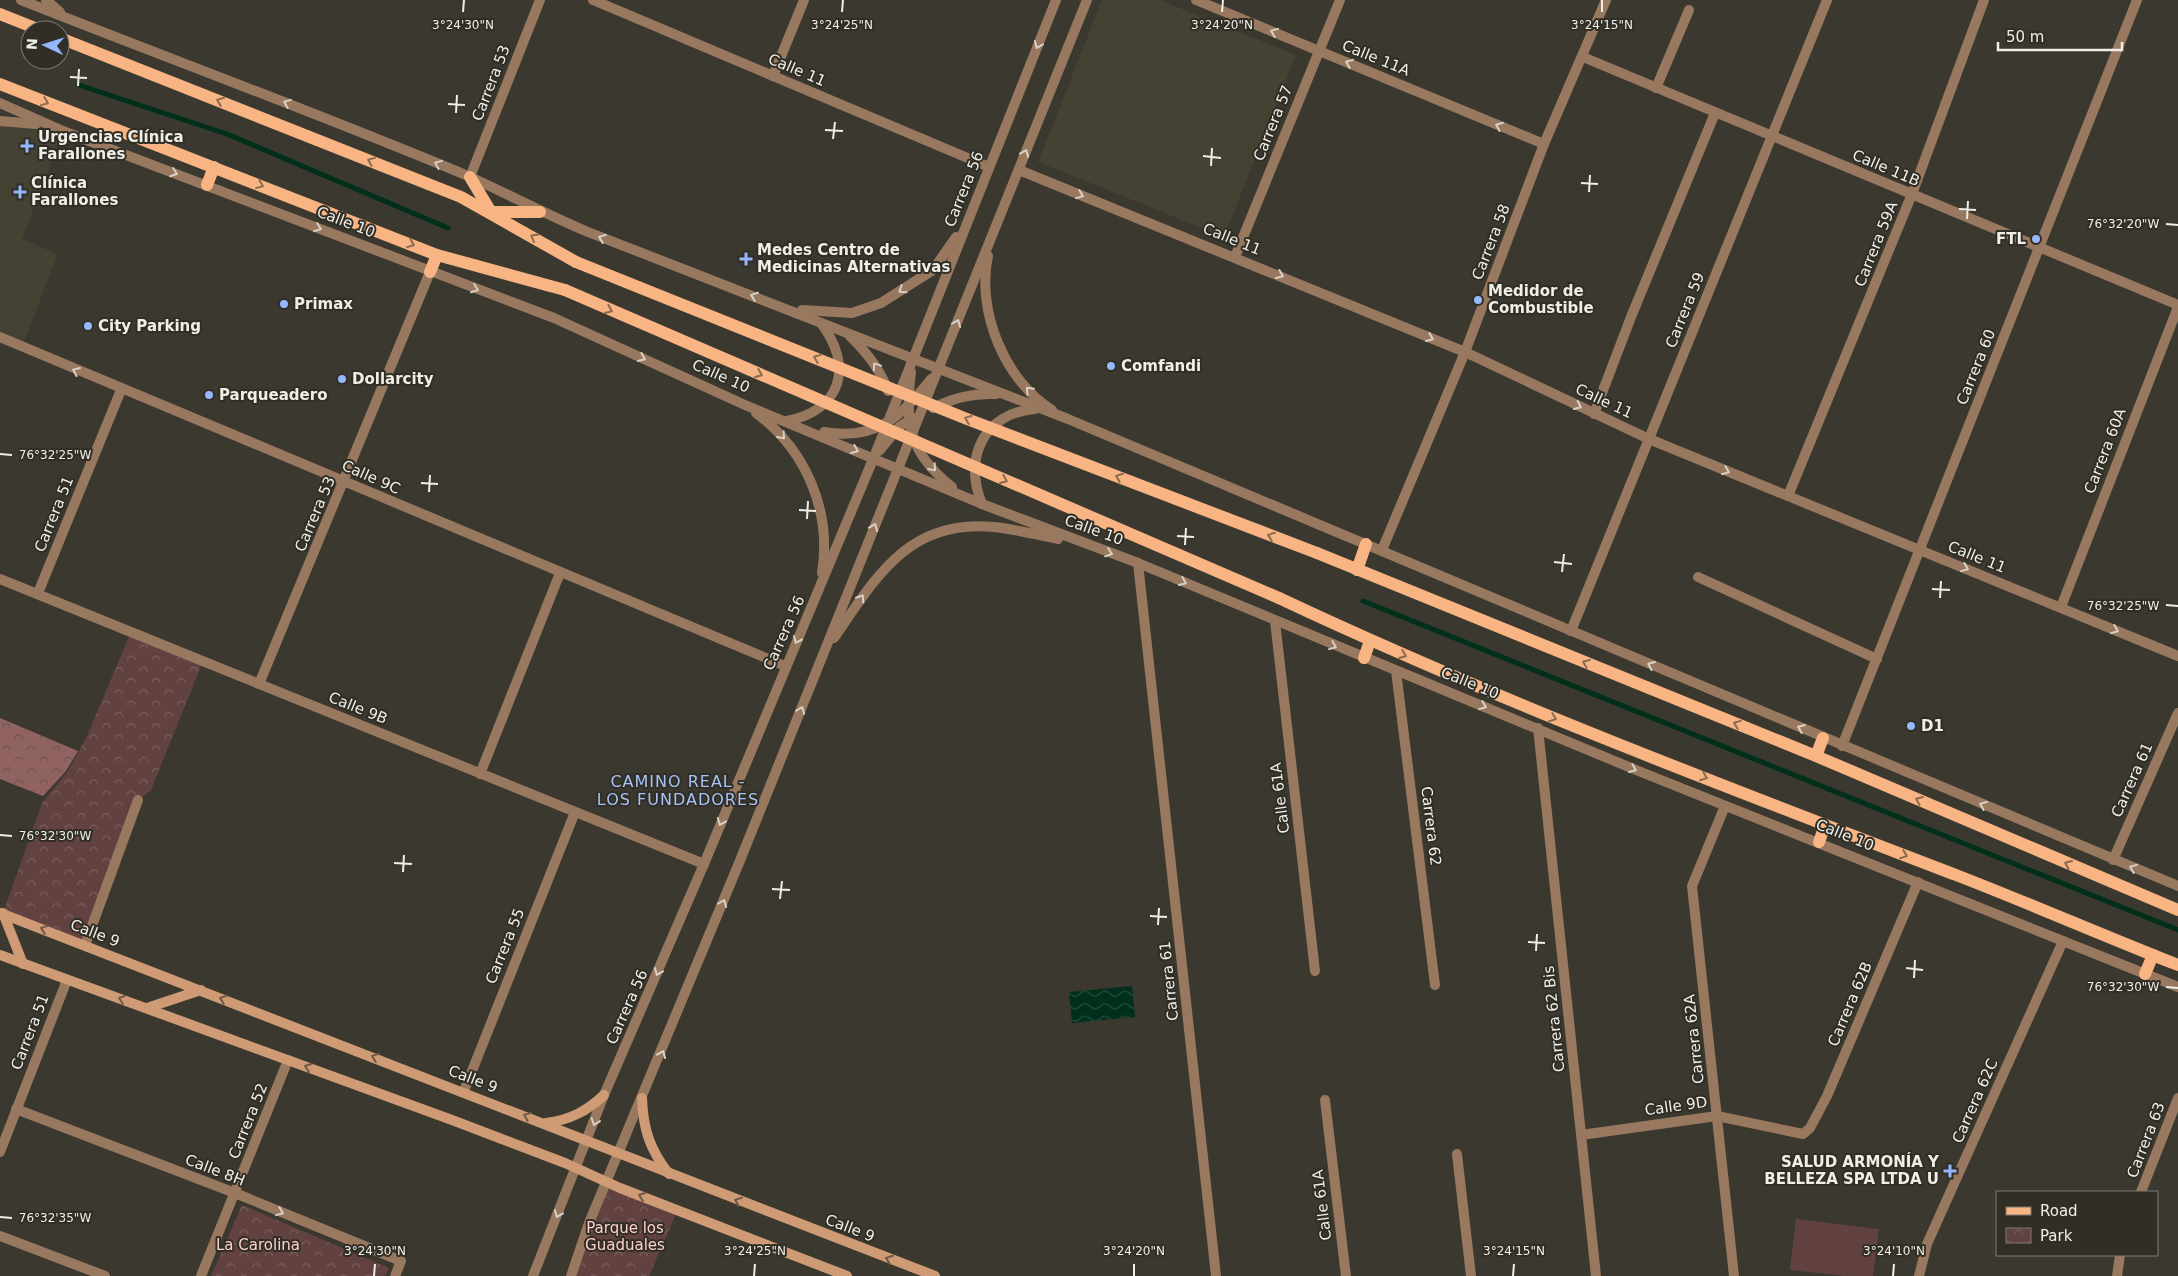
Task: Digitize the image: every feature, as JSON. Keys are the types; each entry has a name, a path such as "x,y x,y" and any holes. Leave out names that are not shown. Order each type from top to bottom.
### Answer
{"main road":[{"path":"0,14 20,22"},
{"path":"70,42 461,197 491,212 576,262 966,419 1316,553 1816,756 2178,910"},
{"name":"Calle 10","path":"0,84 436,255 565,290 1279,598 1370,641 1541,714 2057,914 2178,965"},
{"path":"207,185 214,167"},
{"path":"470,177 491,212"},
{"path":"491,212 540,212"},
{"path":"430,272 436,255"},
{"path":"1357,570 1366,544"},
{"path":"1364,658 1370,641"},
{"path":"1816,756 1823,738"},
{"path":"1819,842 1825,825"},
{"path":"1,913 23,964"},
{"name":"Calle 9","path":"1,913 464,1091 670,1175 935,1276"},
{"path":"2145,974 2153,954"},
{"path":"0,955 452,1120 847,1276"},
{"path":"147,1008 201,990"},
{"path":"545,1124 577,1115 592,1107 604,1095"},
{"path":"642,1098 647,1140 657,1158 670,1175"}],"street":[{"path":"21,0 246,86 470,177 540,212 1068,419 2178,886"},
{"path":"46,0 76,22"},
{"name":"Carrera 53","path":"470,177 540,0"},
{"name":"Calle 11","path":"593,0 989,167"},
{"path":"774,76 804,0"},
{"name":"Carrera 56","path":"533,1276 588,1140 604,1095 704,864 887,425 896,411 913,358 1056,0"},
{"path":"570,1276 606,1182 824,653 1087,0"},
{"name":"Calle 11A","path":"1196,0 1544,144"},
{"name":"Carrera 57","path":"1235,257 1340,0"},
{"name":"Carrera 58","path":"1382,550 1465,352 1544,144 1606,0"},
{"name":"Carrera 59","path":"1571,631 1827,0"},
{"name":"Carrera 59A","path":"1788,496 1912,194 1984,0"},
{"name":"Carrera 60","path":"1842,746 2137,0"},
{"path":"1656,88 1689,10"},
{"name":"Calle 11B","path":"1583,57 2178,306"},
{"name":"Calle 10","path":"0,103 63,131 554,318 745,405 810,430 982,504 1080,543 1138,563 1725,806 2178,987"},
{"path":"1594,414 1631,317 1715,112"},
{"path":"0,121 31,122 63,131"},
{"name":"Calle 11","path":"1019,170 1465,352 1649,439 2178,656"},
{"path":"784,308 819,313 852,313 881,303 933,270 951,246 976,201"},
{"path":"994,231 987,262 986,294 992,325 1003,354 1020,381 1037,398 1068,419"},
{"name":"Carrera 53","path":"260,684 430,272"},
{"name":"Carrera 60A","path":"2060,607 2178,306"},
{"path":"786,421 804,417 820,408 832,394 839,376 839,357 833,340 821,323"},
{"path":"848,333 868,354 882,374 896,411 899,427 898,468"},
{"name":"Calle 9C","path":"0,338 786,666"},
{"path":"913,358 907,408 911,435 929,464 962,494"},
{"path":"896,411 907,408 939,369"},
{"name":"Carrera 51","path":"38,593 121,390"},
{"path":"874,458 899,427 920,414 955,398 979,393 1004,394"},
{"path":"745,405 781,434 800,459 814,487 822,517 824,548 817,595"},
{"path":"982,504 974,476 979,446 997,423 1024,410 1039,409"},
{"path":"810,430 833,434 856,433 887,425"},
{"path":"824,653 880,572 898,554 926,538 949,530 980,526 1080,543"},
{"name":"Carrera 61","path":"1138,563 1216,1276"},
{"path":"480,774 560,573"},
{"path":"1698,577 1877,659"},
{"name":"Calle 9B","path":"0,579 704,864"},
{"name":"Calle 61A","path":"1275,621 1315,971"},
{"name":"Carrera 62","path":"1396,671 1435,985"},
{"name":"Carrera 61","path":"2113,860 2178,713"},
{"name":"Carrera 62 Bis","path":"1538,728 1596,1276"},
{"path":"85,945 138,800"},
{"name":"Carrera 62A","path":"1725,806 1692,886 1734,1276"},
{"name":"Carrera 55","path":"464,1091 575,812"},
{"name":"Carrera 62B","path":"1803,1134 1810,1128 1827,1096 1918,882"},
{"name":"Carrera 62C","path":"1920,1276 1927,1244 2063,941"},
{"name":"Carrera 51","path":"0,1152 67,980"},
{"name":"Carrera 52","path":"201,1276 288,1060"},
{"name":"Carrera 63","path":"2141,1191 2178,1098"},
{"name":"Calle 61A","path":"1325,1100 1346,1276"},
{"name":"Calle 8H","path":"16,1109 235,1193 401,1261 395,1276"},
{"name":"Calle 9D","path":"1581,1134 1717,1116 1803,1134"},
{"path":"1457,1154 1471,1276"},
{"path":"0,1236 105,1276"},
{"path":"2117,1276 2120,1256"}],"shaded area":[{"path":"1102,0 1160,0 1296,55 1224,237 1038,162"},
{"name":"Clínica Farallones","path":"0,121 15,121 63,131 22,239 58,254 22,347 0,337"}],"green space":[{"path":"131,632 203,661 151,790 138,800 85,945 3,913 42,803 68,771 87,736"},
{"path":"0,718 78,751 66,771 43,796 0,779"},
{"name":"Parque los Guaduales","path":"606,1182 678,1209 649,1276 571,1276"},
{"name":"La Carolina","path":"242,1205 389,1268 385,1276 211,1276"},
{"path":"1796,1219 1879,1229 1873,1276 1845,1276 1790,1270"}],"water":[{"path":"1132,986 1135,1017 1072,1023 1069,992"}],"waterway":[{"path":"79,85 227,134 448,228"},
{"path":"1363,601 2178,930"}],"place":[{"name":"Urgencias Clínica Farallones","path":"27,146"},
{"name":"Clínica Farallones","path":"20,192"},
{"name":"FTL","path":"2036,239"},
{"name":"Medes Centro de Medicinas Alternativas","path":"746,259"},
{"name":"Medidor de Combustible","path":"1478,300"},
{"name":"Primax","path":"284,304"},
{"name":"City Parking","path":"88,326"},
{"name":"Comfandi","path":"1111,366"},
{"name":"Dollarcity","path":"342,379"},
{"name":"Parqueadero","path":"209,395"},
{"name":"D1","path":"1911,726"},
{"name":"SALUD ARMONÍA Y BELLEZA SPA LTDA U","path":"1950,1171"}],"district":[{"name":"CAMINO REAL - LOS FUNDADORES","path":"678,790"}]}
